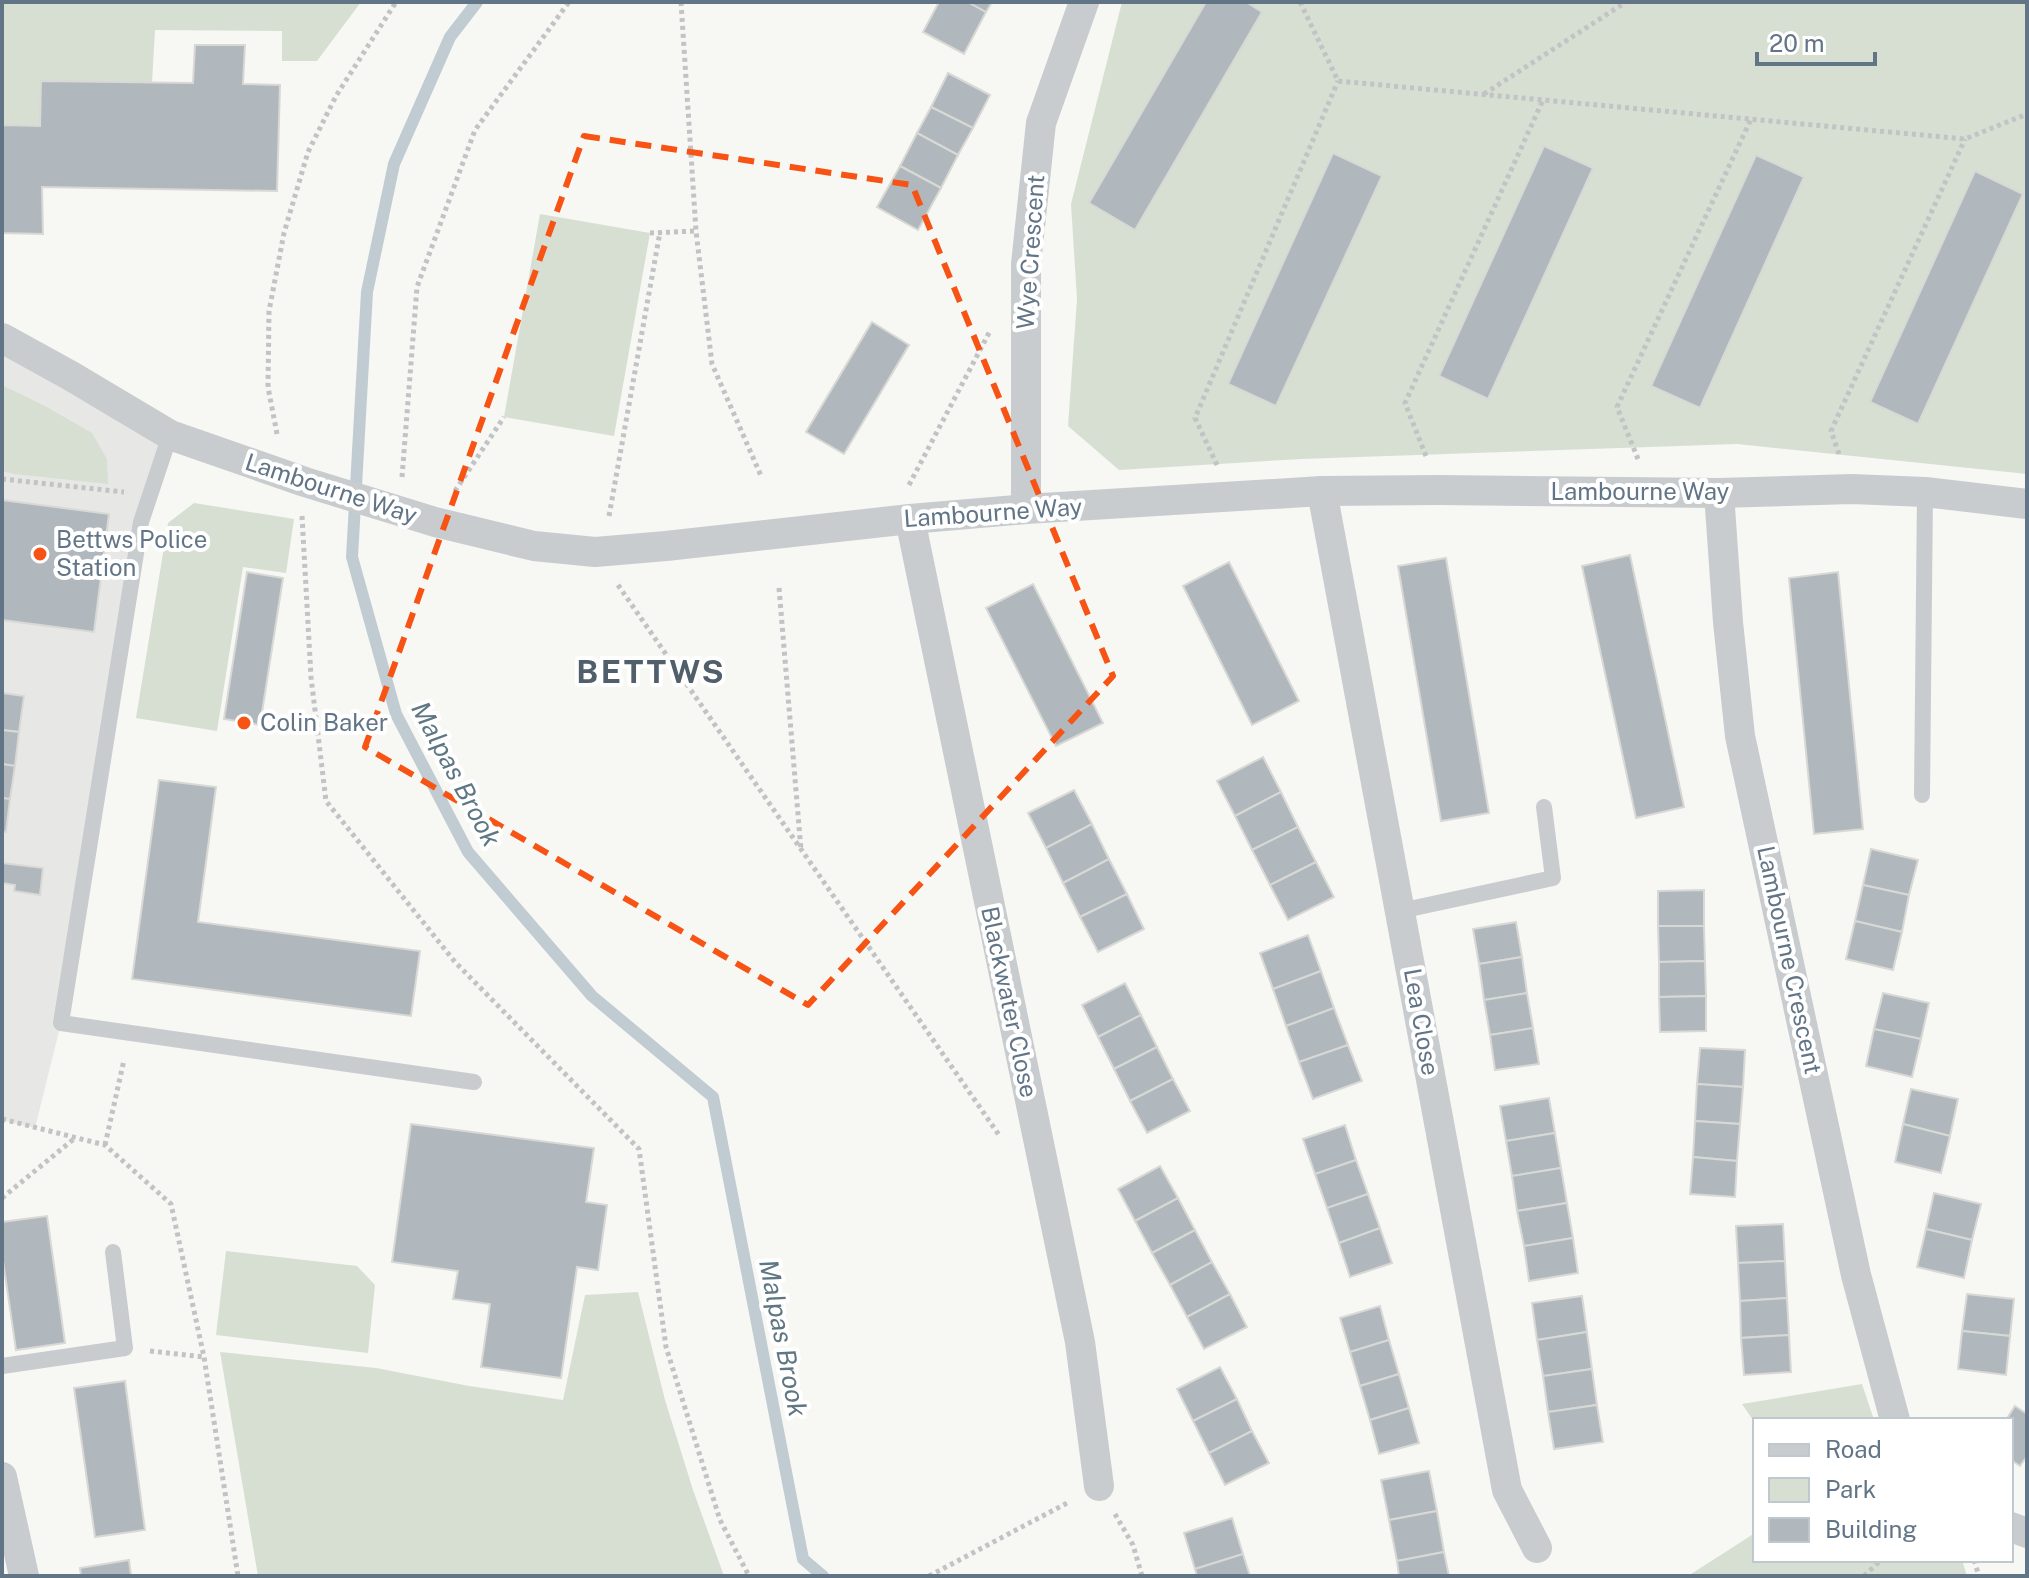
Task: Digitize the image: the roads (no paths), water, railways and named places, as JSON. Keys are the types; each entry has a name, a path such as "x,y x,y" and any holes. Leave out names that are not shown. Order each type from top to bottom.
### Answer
{"street":[{"name":"Wye Crescent","path":"1026,509 1026,264 1041,123 1084,2"},
{"name":"Lambourne Way","path":"2,338 170,435 435,522 534,546 595,552 1026,509 1322,491 1719,493 1852,489 1925,492 2027,504"},
{"name":"Lea Close","path":"1322,491 1507,1490 1537,1548"},
{"name":"Lambourne Crescent","path":"1719,493 1740,736 1856,1275 1894,1418"},
{"name":"Blackwater Close","path":"900,520 1080,1342 1099,1486"},
{"path":"2,1477 24,1576"}],"lane":[{"path":"170,435 141,522 61,1023 474,1082"},
{"path":"1922,795 1925,492"},
{"path":"1400,911 1553,878 1544,807"},
{"path":"2,1366 125,1348 113,1252"}],"waterway":[{"name":"Malpas Brook","path":"477,2 450,37 394,164 367,292 352,557 396,714 468,852 592,996 713,1097 803,1559 823,1576"}],"place":[{"name":"Bettws Police Station","path":"40,554"},
{"name":"Colin Baker","path":"244,723"}],"district":[{"name":"BETTWS","path":"651,672"}]}
